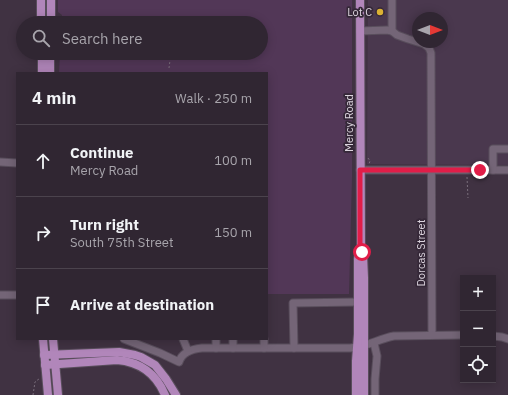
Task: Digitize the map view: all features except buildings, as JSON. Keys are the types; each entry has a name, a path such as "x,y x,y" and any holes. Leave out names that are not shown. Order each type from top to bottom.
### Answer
{"main road":[{"path":"41,0 41,16"},
{"path":"51,0 51,16"},
{"name":"Mercy Road","path":"356,395 356,372 361,347 358,334 358,259 360,246 360,0"},
{"path":"42,60 42,72"},
{"path":"50,60 50,72"},
{"name":"Mercy Road","path":"360,246 363,255 364,278 361,347 364,395"},
{"path":"44,340 48,395"},
{"path":"53,340 58,395"},
{"path":"45,365 55,360 119,352 135,355 155,366 166,379 176,395"},
{"path":"44,355 55,360 117,360 133,362 148,371 153,376 165,395"}],"street":[{"path":"392,0 392,31"},
{"path":"360,31 387,30 412,40"},
{"name":"Dorcas Street","path":"430,48 432,335"},
{"path":"494,170 493,149 508,149"},
{"path":"0,162 16,163"},
{"path":"360,170 508,170"},
{"path":"0,295 16,295"},
{"path":"294,348 293,303 358,302"},
{"path":"127,340 179,362 180,357 188,351 202,348 361,347 394,336 460,336"},
{"path":"496,336 508,339"},
{"path":"182,340 188,351"},
{"path":"216,340 216,348"},
{"path":"233,340 233,348"},
{"path":"264,340 264,348"},
{"path":"374,343 377,356 374,395"}],"path":[{"path":"169,68 170,60"},
{"path":"467,170 468,198"},
{"path":"33,395 36,381 42,378"}],"shaded area":[{"path":"58,0 352,0 352,177 349,294 268,294 268,72 59,72 60,60 268,60 268,16 62,16 58,12"},
{"path":"368,0 508,0 508,165 367,164"}],"place":[{"name":"Lot C","path":"380,12"}],"route":[{"path":"362,252 360,246 360,170 480,170"}]}
